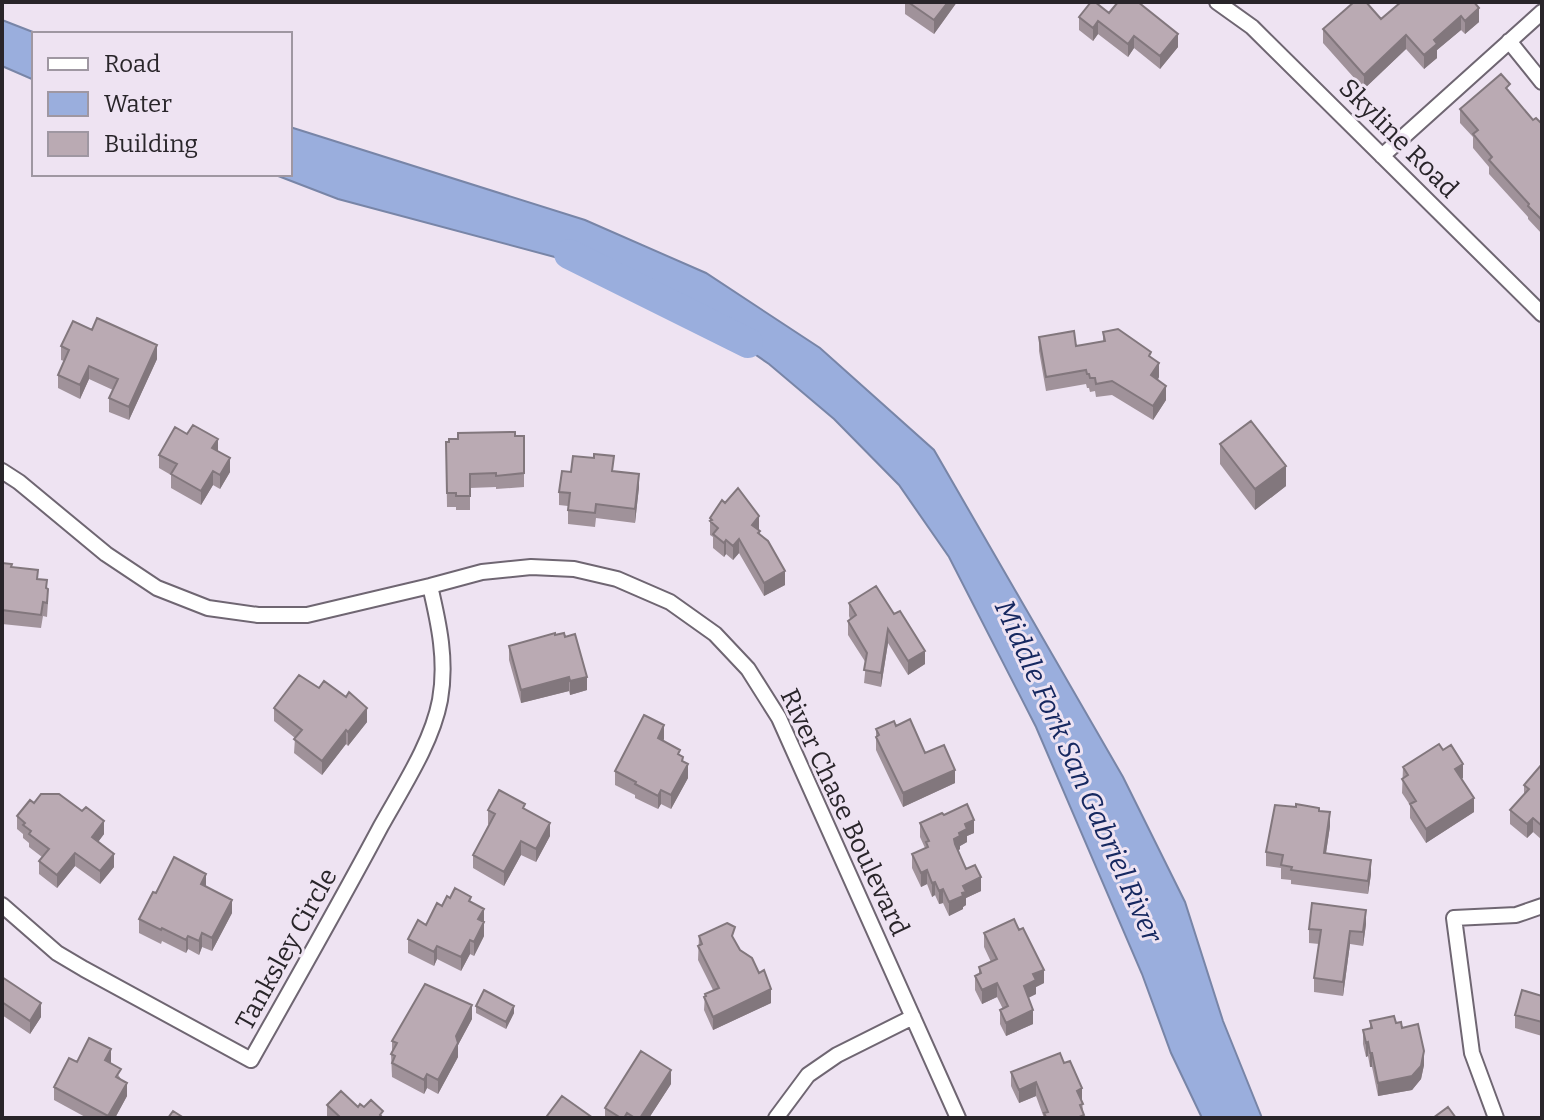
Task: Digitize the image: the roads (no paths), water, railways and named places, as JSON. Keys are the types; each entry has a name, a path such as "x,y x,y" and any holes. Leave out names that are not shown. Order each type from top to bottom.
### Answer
{"street":[{"name":"Skyline Road","path":"1217,2 1252,27 1542,314"},
{"path":"1382,156 1542,12"},
{"path":"1509,41 1542,82"},
{"name":"River Chase Boulevard","path":"2,471 157,588 208,608 258,615 307,615 482,572 531,567 574,569 617,579 670,602 715,634 748,669 779,718 958,1118"},
{"name":"Tanksley Circle","path":"2,905 57,953 251,1060 424,748 439,703 444,668 430,586"},
{"path":"1496,1118 1472,1053 1454,918 1516,915 1542,906"},
{"path":"776,1118 808,1075 837,1055 913,1017"}],"water":[{"path":"2,20 33,32 32,79 2,66"},
{"path":"292,128 585,220 706,273 820,348 934,450 1123,777 1185,902 1223,1021 1262,1118 1202,1118 1171,1053 1142,974 1036,727 949,557 899,485 834,419 769,364 676,300 592,267 338,199 278,176 292,176"}],"waterway":[{"name":"Middle Fork San Gabriel River","path":"569,254 748,343"}]}
